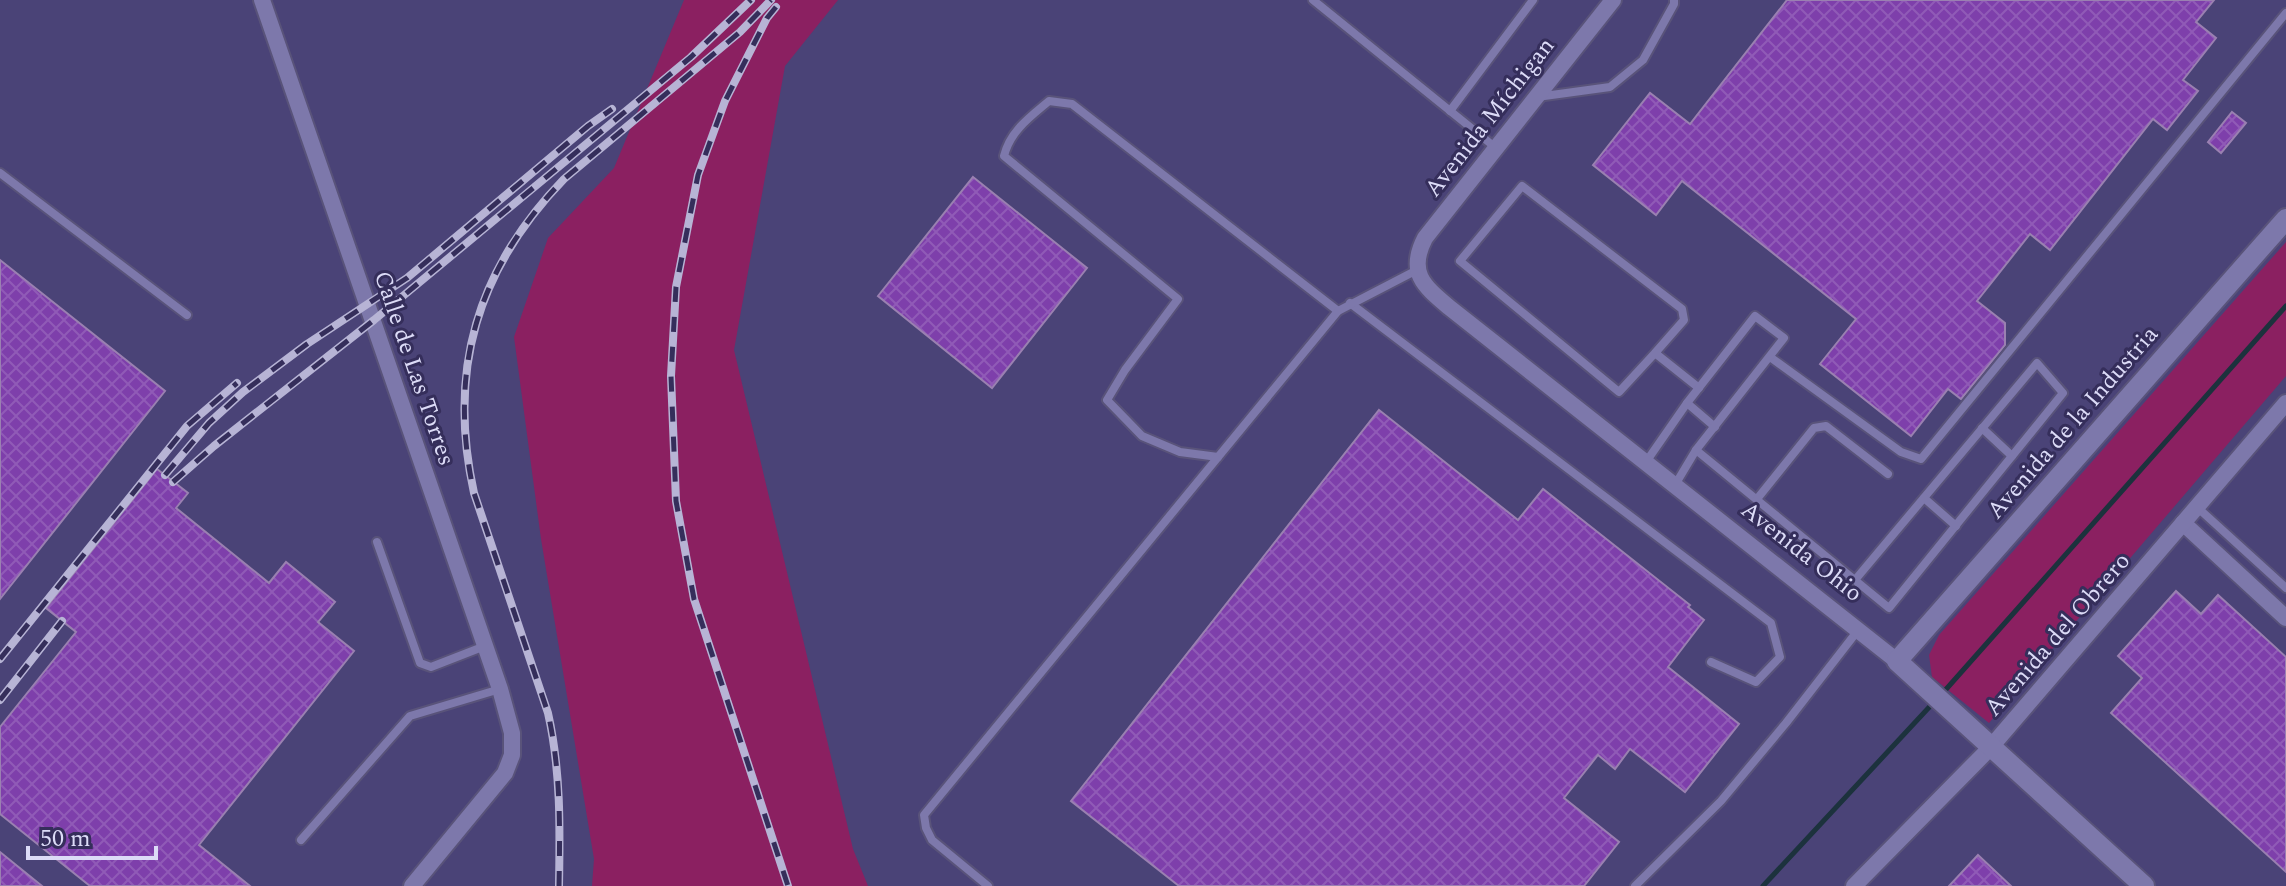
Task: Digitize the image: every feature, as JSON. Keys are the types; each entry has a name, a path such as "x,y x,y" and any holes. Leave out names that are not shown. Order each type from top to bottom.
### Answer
{"street":[{"name":"Calle de Las Torres","path":"262,0 500,689 512,733 512,755 505,773 412,886"},
{"name":"Avenida Míchigan","path":"1417,270 1416,261 1425,238 1613,0"},
{"name":"Avenida de la Industria","path":"1897,661 2286,219"},
{"name":"Avenida Ohio","path":"1417,270 1429,290 1450,308 1897,661 2144,886"},
{"name":"Avenida del Obrero","path":"1854,886 1990,748 2286,403"},
{"path":"2183,523 2286,618"},
{"path":"1919,682 1922,637 1929,624"}],"lane":[{"path":"1313,0 1496,148"},
{"path":"1450,111 1533,0"},
{"path":"1536,97 1610,87 1643,60 1674,0"},
{"path":"1770,357 1901,452 1921,459 2286,13"},
{"path":"1218,457 1180,452 1142,436 1107,400 1125,370 1178,299 1004,156 1007,141 1049,101 1072,104 1338,311"},
{"path":"0,173 187,315"},
{"path":"1522,186 1682,309 1684,320 1655,353 1619,392 1460,261 1522,186"},
{"path":"988,886 932,840 924,815 1338,311 1417,270"},
{"path":"1350,303 1771,623 1780,657 1756,682 1711,662"},
{"path":"1646,462 1687,403 1755,316 1784,338 1696,450 1675,485"},
{"path":"1655,353 1699,388"},
{"path":"1696,450 1889,608 2063,393 2037,363 1855,580"},
{"path":"1687,403 1715,427"},
{"path":"1757,499 1814,428 1826,426 1888,474"},
{"path":"1982,428 2012,456"},
{"path":"1924,498 1956,526"},
{"path":"2198,508 2286,588"},
{"path":"377,542 420,663 431,667 485,646"},
{"path":"1635,886 1721,801 1859,629"},
{"path":"301,840 410,716 500,689"}],"shaded area":[{"path":"0,0 2286,0 2286,886 0,886"},
{"path":"684,0 838,0 785,66 734,350 853,849 868,886 592,886 594,859 541,539 514,337 548,238 614,168"},
{"path":"2286,242 2286,376 1989,723 1932,677 1929,655 1939,635"}],"building":[{"path":"1787,0 2214,0 2196,22 2216,38 2183,80 2198,91 2167,130 2153,119 2050,250 2030,234 1977,301 2005,323 2005,345 1961,399 1948,389 1911,436 1820,364 1856,319 1682,181 1656,215 1593,165 1650,93 1690,124"},
{"path":"2232,112 2246,123 2221,153 2208,142"},
{"path":"973,177 1087,268 992,388 878,296"},
{"path":"0,260 165,391 0,599"},
{"path":"1379,410 1518,520 1543,489 1690,605 1688,607 1704,620 1668,667 1739,724 1685,792 1630,749 1615,769 1598,755 1564,798 1619,842 1584,886 1179,886 1071,801"},
{"path":"157,469 188,493 176,508 269,583 286,562 335,602 318,622 354,651 199,845 250,886 90,886 0,814 0,727 76,632 46,608"},
{"path":"2176,591 2201,614 2218,595 2286,657 2286,872 2111,713 2142,678 2118,656"},
{"path":"0,852 42,886 0,886"},
{"path":"1978,855 2011,886 1949,886"}],"waterway":[{"path":"1941,695 2286,306"},
{"path":"1763,886 1934,702"}],"railway":[{"path":"173,482 691,57 751,0"},
{"path":"559,886 557,778 548,713 474,493 467,448 464,405 476,324 490,285 509,249 534,213 564,179 740,32 771,0"},
{"path":"776,7 767,18 725,101 698,175 676,287 671,376 676,501 694,599 788,886"},
{"path":"165,475 209,423 243,392 307,344 407,278 612,109"},
{"path":"0,659 187,426 237,383"},
{"path":"0,700 62,621"}]}
